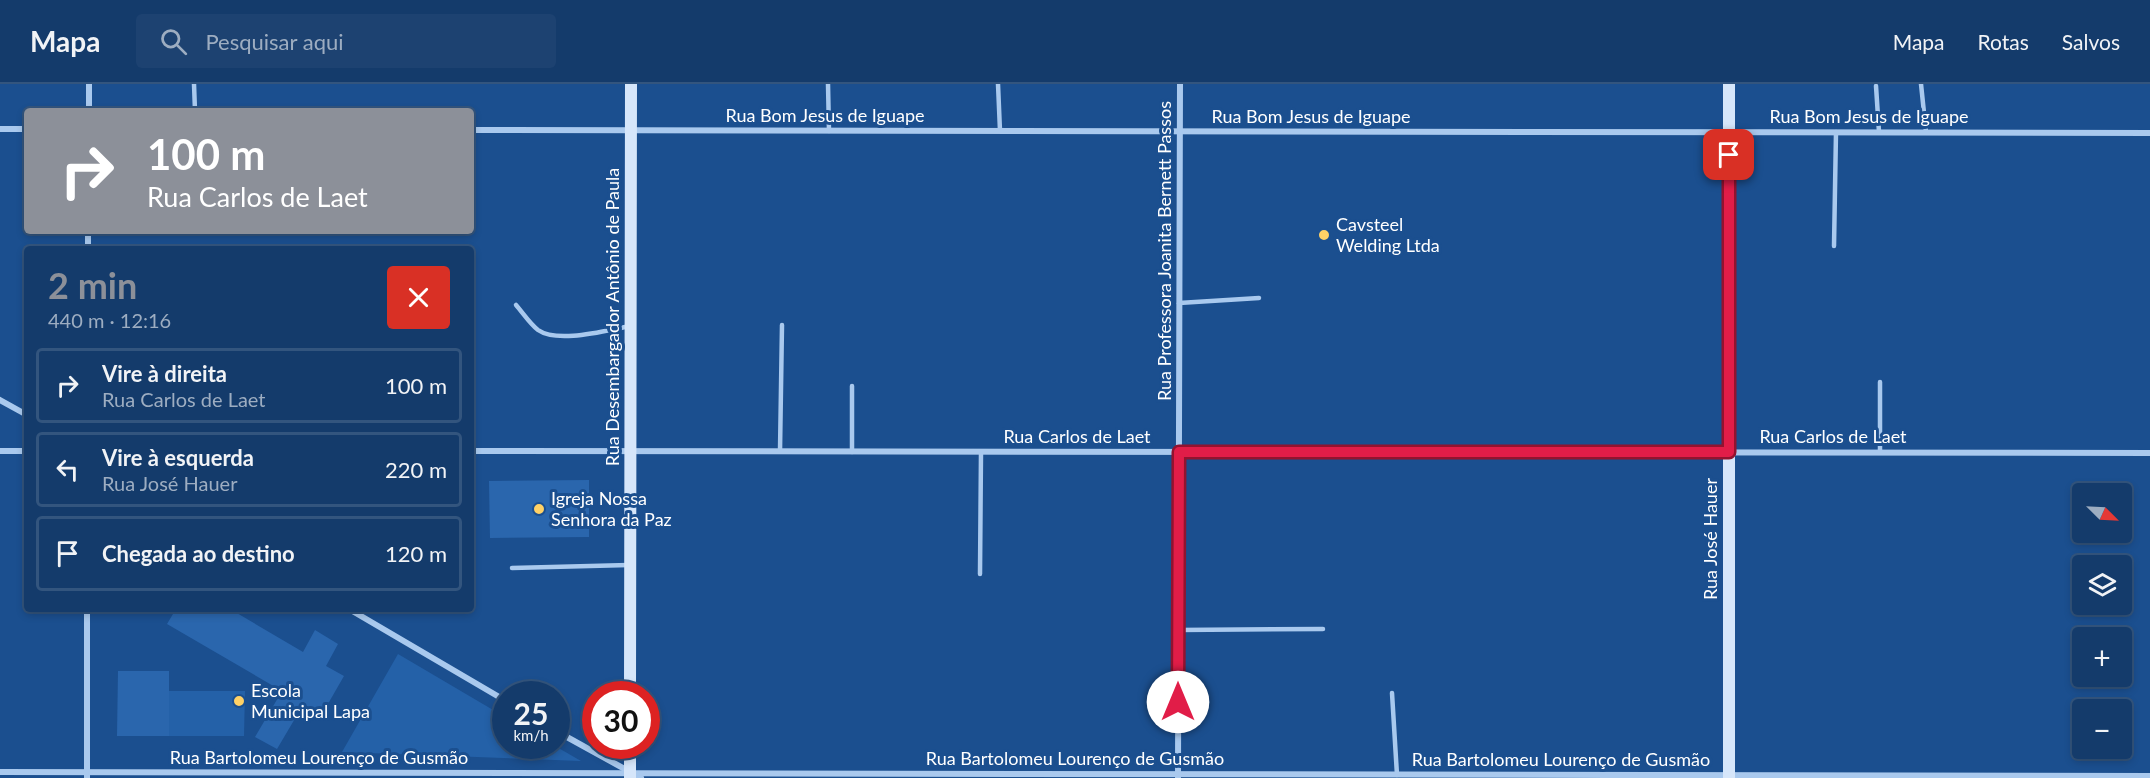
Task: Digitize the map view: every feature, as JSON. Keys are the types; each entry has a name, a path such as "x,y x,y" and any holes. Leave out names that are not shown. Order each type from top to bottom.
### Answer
{"main road":[{"name":"Rua Desembargador Antônio de Paula","path":"630,681 631,84"},
{"name":"Rua José Hauer","path":"1729,84 1729,777"},
{"path":"632,759 634,776"}],"street":[{"path":"89,84 89,108"},
{"name":"Rua Professora Joanita Bernett Passos","path":"1178,776 1180,84"},
{"path":"0,129 24,129"},
{"name":"Rua Bom Jesus de Iguape","path":"474,130 2150,133"},
{"path":"0,400 24,413"},
{"path":"0,451 24,451"},
{"name":"Rua Carlos de Laet","path":"474,451 2150,453"},
{"path":"87,612 87,775"},
{"path":"354,612 492,693"},
{"path":"570,739 634,776"},
{"name":"Rua Bartolomeu Lourenço de Gusmão","path":"0,772 87,775 546,776 2150,776"}],"lane":[{"path":"194,84 195,108"},
{"path":"828,84 829,131"},
{"path":"998,84 1000,131"},
{"path":"1921,84 1926,132"},
{"path":"1876,86 1880,132"},
{"path":"1834,246 1836,132"},
{"path":"1179,303 1259,298"},
{"path":"516,305 539,330 553,335 564,337 630,326"},
{"path":"780,451 782,325"},
{"path":"1880,382 1880,452"},
{"path":"852,386 852,452"},
{"path":"980,574 981,452"},
{"path":"512,568 630,565"},
{"path":"1178,630 1323,629"},
{"path":"1392,693 1397,775"}],"shaded area":[{"path":"398,654 492,709 492,758 342,752"},
{"path":"169,691 245,691 244,736 169,736"},
{"path":"570,755 581,761 528,759 570,759"}],"building":[{"name":"Igreja Nossa Senhora da Paz","path":"589,480 589,537 490,538 489,481"},
{"path":"174,612 235,612 303,652 315,630 338,644 326,666 344,676 321,716 303,705 277,749 255,737 282,691 167,624"},
{"path":"118,671 169,671 169,736 117,736"}],"place":[{"name":"Cavsteel Welding Ltda","path":"1324,235"},
{"name":"Igreja Nossa Senhora da Paz","path":"539,509"},
{"name":"Escola Municipal Lapa","path":"239,701"}],"route":[{"path":"1178,702 1179,452 1729,452 1729,155"}]}
